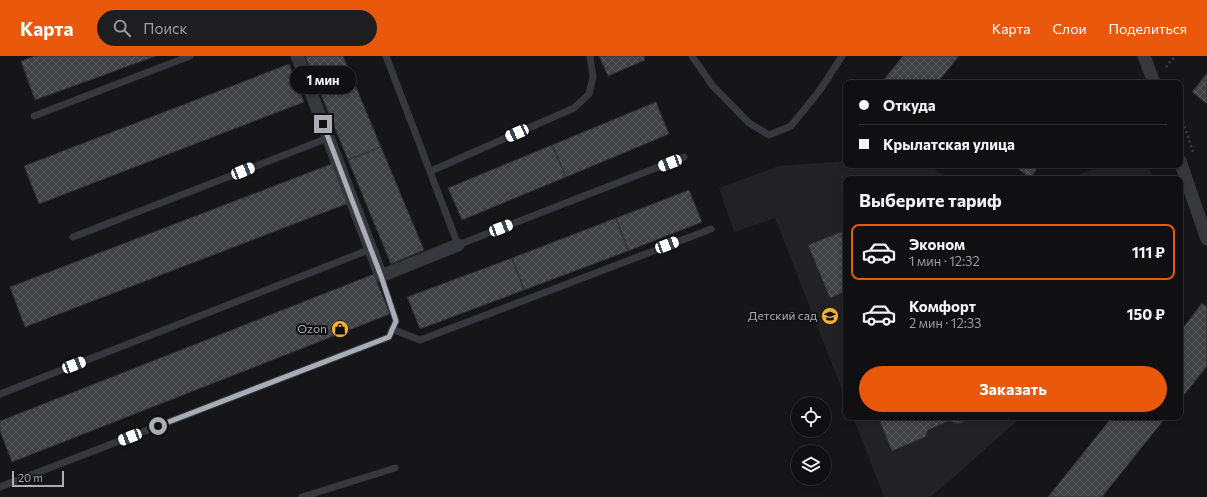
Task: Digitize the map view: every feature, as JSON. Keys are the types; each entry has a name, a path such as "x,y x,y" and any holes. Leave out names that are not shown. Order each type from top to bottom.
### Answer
{"street":[{"path":"297,56 381,276 458,245"},
{"path":"1144,56 1153,80"},
{"path":"1182,168 1207,239"}],"lane":[{"path":"34,116 190,56"},
{"path":"386,56 458,245 684,158"},
{"path":"431,171 574,108 589,94 593,77 590,56"},
{"path":"692,56 712,85 738,112 749,123 769,135 791,126 820,90 842,56"},
{"path":"73,238 328,138"},
{"path":"392,329 420,340 711,229"},
{"path":"0,394 371,249"},
{"path":"0,487 389,337 396,321 381,276"},
{"path":"302,497 395,468"}],"path":[{"path":"1166,67 1175,56"}],"shaded area":[{"name":"Детский сад","path":"843,161 843,168 933,168 944,176 843,176 843,392 775,218 734,232 719,188 779,166"},
{"path":"1095,168 1149,168 1152,176 1076,176"},
{"path":"854,420 1018,420 930,497 884,497"}],"building":[{"path":"35,56 156,56 35,100 21,61"},
{"path":"305,56 343,56 381,147 348,160"},
{"path":"599,56 644,56 645,60 608,76"},
{"path":"903,56 959,56 939,80 883,80"},
{"path":"289,64 304,102 39,204 24,166"},
{"path":"1207,73 1207,104 1192,92"},
{"path":"656,102 669,134 566,177 552,145"},
{"path":"552,145 566,177 462,220 448,188"},
{"path":"381,147 424,250 391,264 348,160"},
{"path":"334,163 349,203 25,327 10,287"},
{"path":"1017,168 1038,168 1032,176 1027,176"},
{"path":"689,190 702,222 628,251 616,218"},
{"path":"616,218 628,251 524,290 512,258"},
{"path":"841,232 843,233 843,292 830,298 808,245"},
{"path":"512,258 524,290 420,329 407,297"},
{"path":"374,274 390,314 12,462 0,431 0,421"},
{"path":"1202,303 1207,307 1207,366 1183,396 1183,328"},
{"path":"879,420 968,420 958,424 949,421 928,430 925,437 892,451"},
{"path":"1110,420 1164,420 1102,497 1048,497"}],"place":[{"name":"Детский сад","path":"830,316"},
{"name":"Ozon","path":"340,329"}],"route":[{"path":"158,426 389,337 396,321 381,276 323,124"}]}
